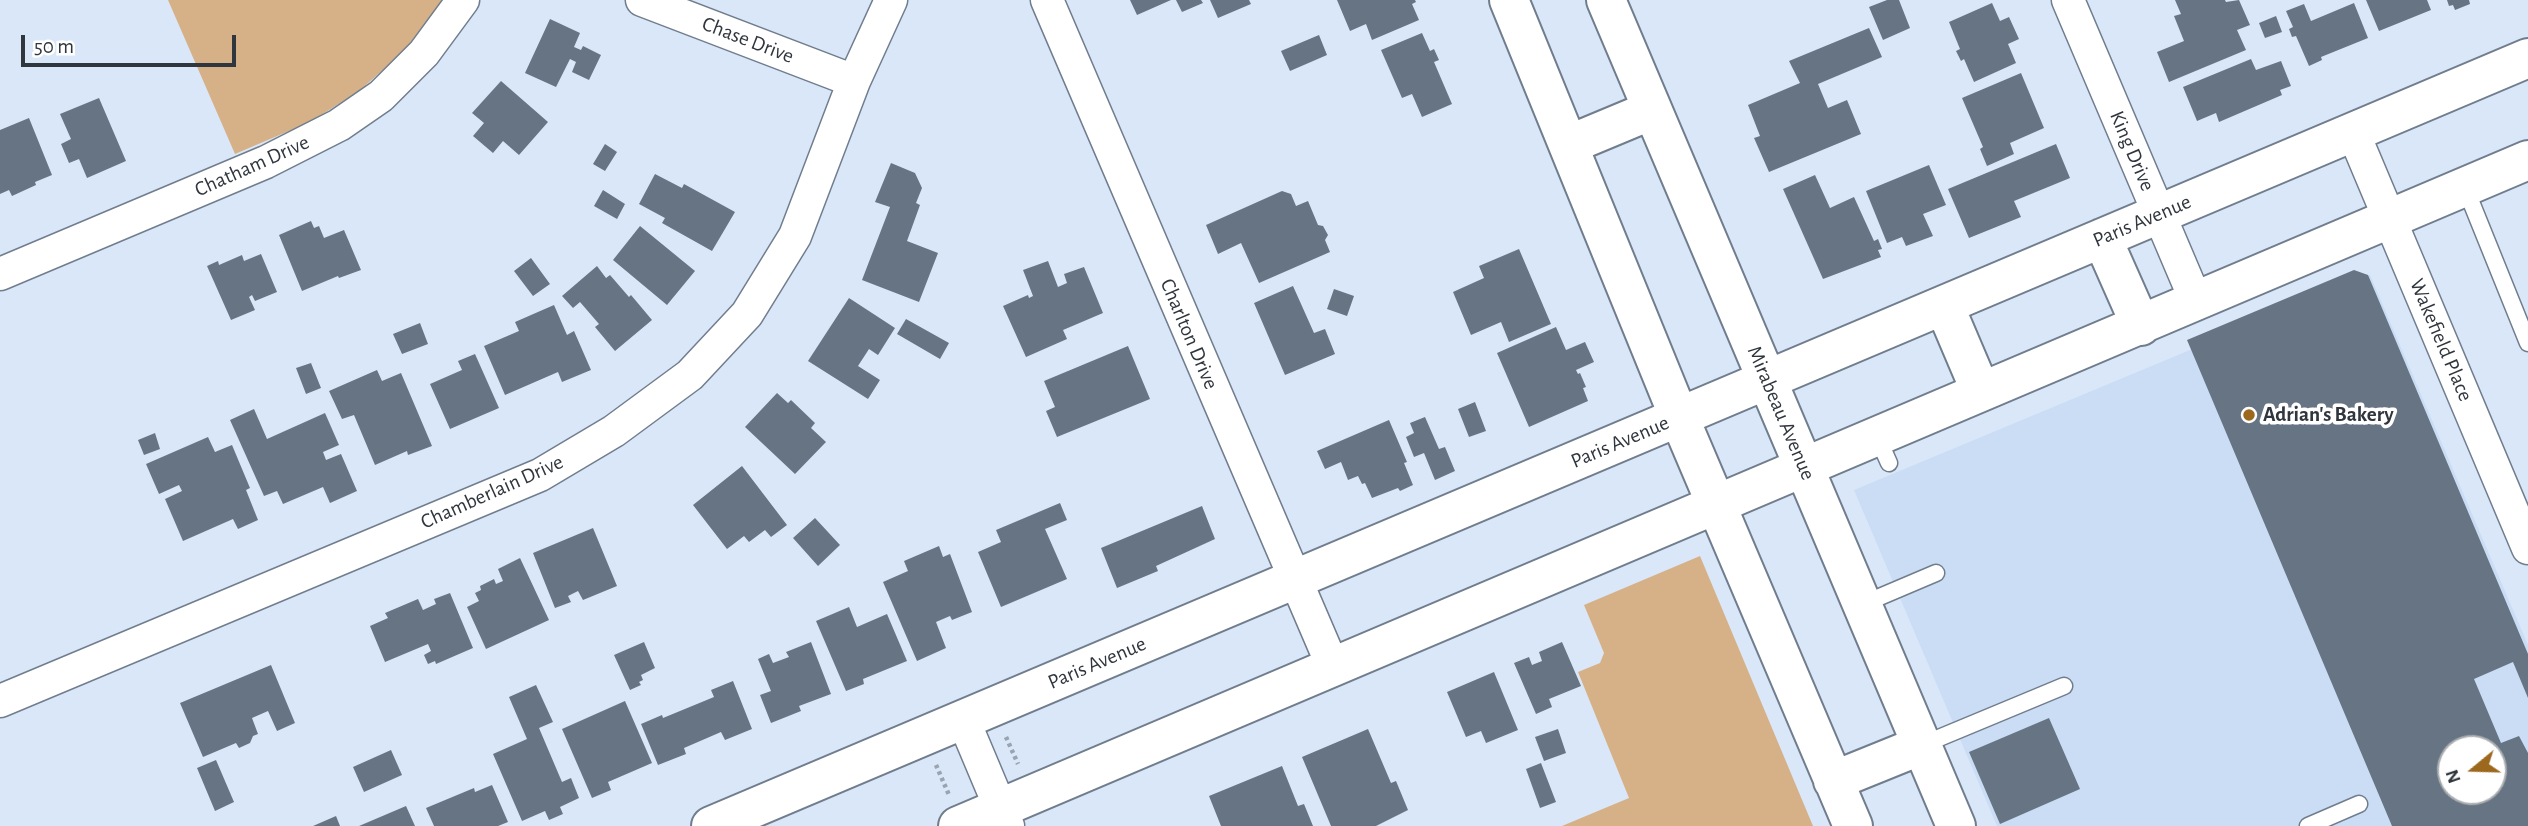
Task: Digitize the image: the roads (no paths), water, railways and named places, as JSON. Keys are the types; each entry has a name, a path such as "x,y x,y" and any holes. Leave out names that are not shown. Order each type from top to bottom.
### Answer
{"street":[{"name":"Chatham Drive","path":"0,274 266,162 339,125 381,96 424,53 457,12 463,0"},
{"name":"Chase Drive","path":"642,0 854,81"},
{"name":"Chamberlain Drive","path":"0,701 540,475 614,431 691,375 747,314 795,236 854,81 891,0"},
{"name":"Charlton Drive","path":"1047,0 1333,667"},
{"path":"1509,0 1679,417 1853,826"},
{"name":"Mirabeau Avenue","path":"1606,0 1956,826"},
{"name":"King Drive","path":"2068,0 2196,301"},
{"name":"Paris Avenue","path":"711,826 2528,58"},
{"path":"1568,145 1652,110"},
{"name":"Wakefield Place","path":"2353,132 2528,548"},
{"path":"956,816 1004,817 1333,667 1804,467 1883,449 1981,392 2528,160"},
{"path":"2102,238 2141,326"},
{"path":"1944,305 1981,392"},
{"path":"963,719 1004,817"},
{"path":"1833,781 1922,744"}],"lane":[{"path":"2465,187 2528,343"},
{"path":"1863,604 1936,573"},
{"path":"1922,744 2064,686"},
{"path":"2308,826 2359,804"}],"place":[{"name":"Adrian's Bakery","path":"2249,415"}]}
